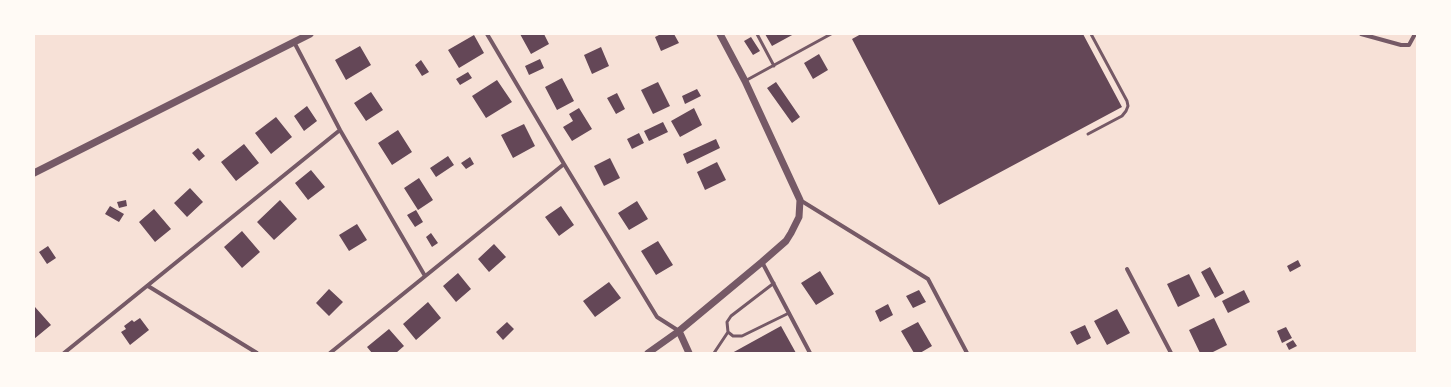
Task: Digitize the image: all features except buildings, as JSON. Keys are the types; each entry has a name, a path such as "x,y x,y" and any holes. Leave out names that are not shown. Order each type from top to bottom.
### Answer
{"street":[{"path":"34,173 310,34"},
{"path":"487,34 657,318 679,331 689,353"},
{"path":"648,353 679,331 786,241 799,217 800,200 745,81 720,34"},
{"path":"1361,34 1401,45 1410,45 1415,34"},
{"path":"294,42 340,130 425,276"},
{"path":"64,353 340,130"},
{"path":"330,353 564,164"},
{"path":"800,200 928,280 967,353"},
{"path":"762,262 810,353"},
{"path":"1127,269 1172,353"},
{"path":"148,286 257,353"}],"lane":[{"path":"757,34 774,66"},
{"path":"745,81 831,34"},
{"path":"1088,134 1122,116 1126,112 1128,106 1127,101 1091,34"},
{"path":"714,353 728,332 727,322 731,316 774,284"},
{"path":"728,332 733,336 742,336 789,313"}]}
